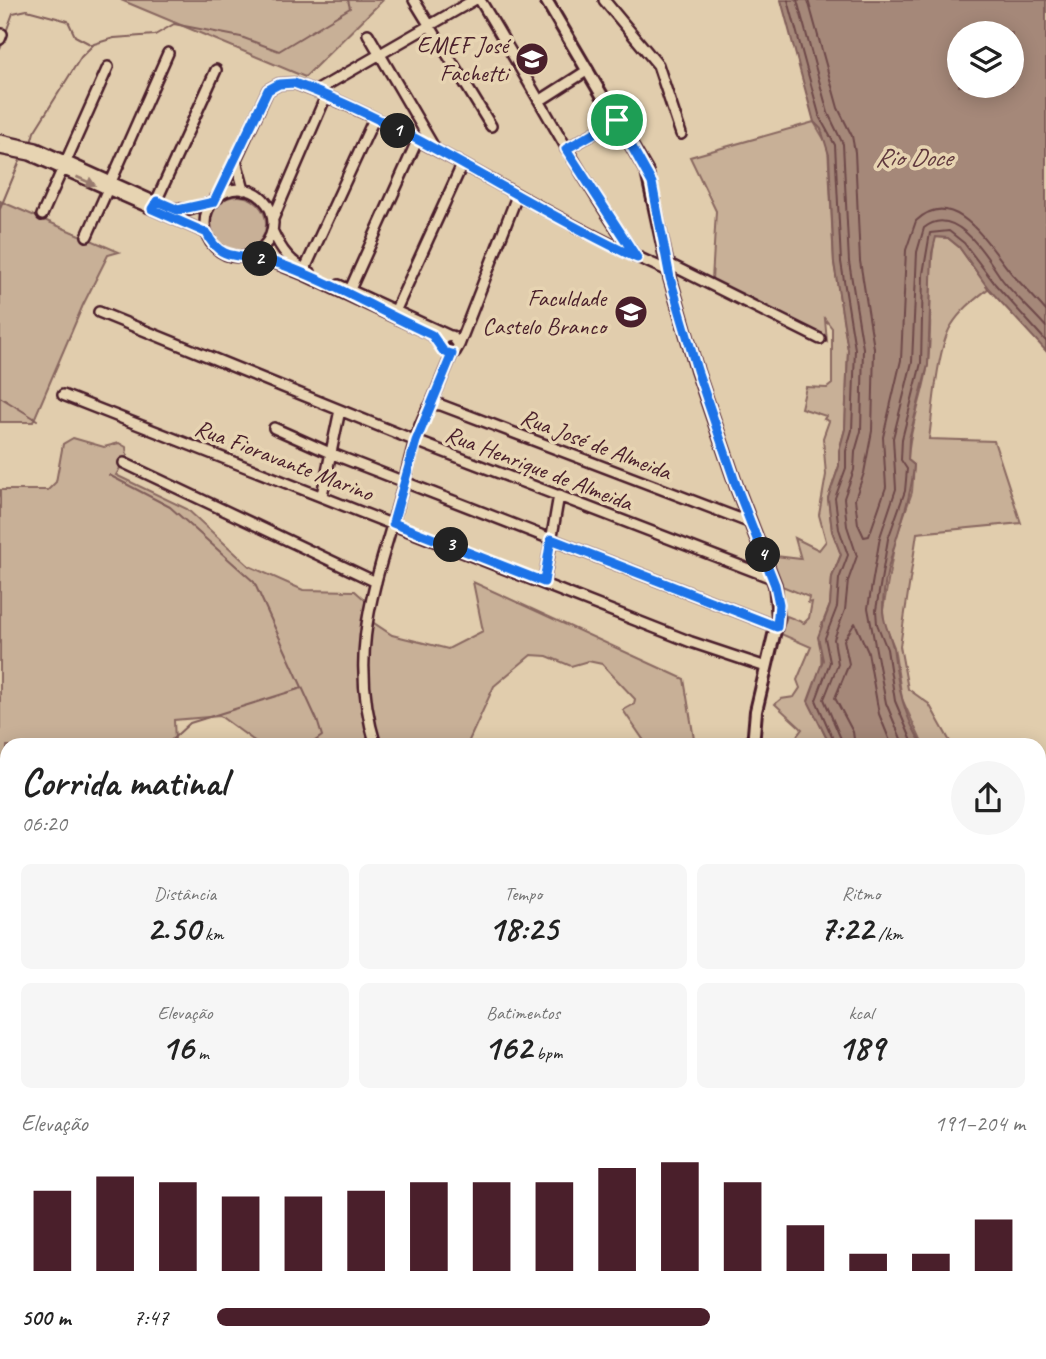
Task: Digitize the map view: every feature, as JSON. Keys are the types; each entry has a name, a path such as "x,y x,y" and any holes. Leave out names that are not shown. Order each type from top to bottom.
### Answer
{"main road":[{"path":"546,0 652,183 668,267 700,381 778,597 777,627 755,711 753,738"}],"street":[{"path":"414,0 491,126"},
{"path":"316,91 477,0 541,100 566,149 637,258"},
{"path":"604,0 658,65 681,134"},
{"path":"368,34 435,149"},
{"path":"87,236 168,53"},
{"path":"42,215 108,67"},
{"path":"155,205 216,70"},
{"path":"541,100 588,70"},
{"path":"459,345 450,336 394,314 303,272 270,261 224,254 212,243 207,233 206,216 268,90 279,84 294,83 316,91 435,149 517,196 637,258 668,267 820,339"},
{"path":"272,219 326,96"},
{"path":"303,272 374,120"},
{"path":"566,149 617,120"},
{"path":"0,140 22,143 64,166 155,205 207,233"},
{"path":"349,293 418,141"},
{"path":"0,149 64,166"},
{"path":"236,159 244,190"},
{"path":"394,314 462,165"},
{"path":"155,205 178,210 216,200 227,192 244,190 254,193 267,204 272,230 282,251 303,272"},
{"path":"374,738 364,693 362,666 365,628 376,582 416,441 452,354 459,345 517,196"},
{"path":"267,204 280,201"},
{"path":"246,257 261,249 272,230"},
{"name":"Rua Henrique de Almeida","path":"99,312 416,441 772,578"},
{"path":"441,344 472,313"},
{"path":"394,314 432,335 441,344 444,352 452,354"},
{"name":"Rua Fioravante Marino","path":"63,395 691,642 766,667"},
{"name":"Rua José de Almeida","path":"430,405 441,405 751,523"},
{"path":"322,495 340,410"},
{"path":"274,428 330,453 777,627"},
{"path":"124,463 376,582"},
{"path":"544,582 559,495"}],"shaded area":[{"path":"121,0 383,0 305,77"},
{"path":"814,122 828,146 834,263 848,349 845,429 839,451 839,466 828,498 832,531 841,554 832,577 830,605 821,627 822,729 826,738 795,738 802,729 775,704 781,699 794,697 800,688 797,680 811,647 781,634 787,616 804,623 809,618 812,602 808,603 809,597 782,586 767,555 801,559 795,538 819,550 826,541 819,515 826,475 823,438 829,421 824,419 826,416 801,408 806,387 827,388 832,384 832,328 825,319 827,342 712,280 716,211 690,157"},
{"path":"238,196 249,198 258,204 264,213 264,235 258,244 249,250 238,252 227,250 218,244 212,235 210,224 212,213 218,204 227,198"},
{"path":"0,201 119,252 108,255 83,305 33,422 0,422"},
{"path":"935,237 948,238 959,247 989,288 959,315 946,336 939,364 929,439 994,441 1021,523 917,533 900,646 908,689 929,704 948,738 920,738 902,699 894,647 884,623 883,610 895,541 912,492 914,465 908,460 909,448 928,363 931,268"},
{"path":"73,438 104,447 119,443 126,447 127,456 116,475 187,509 249,566 303,590 355,591 365,600 371,621 392,635 448,649 483,631 473,582 684,679 694,738 642,738 623,710 634,704 635,699 602,664 588,661 571,666 547,656 531,655 494,686 470,738 250,738 220,716 174,720 175,738 0,738 0,490 48,490 56,482 63,444"}],"water":[{"name":"Rio Doce","path":"781,0 1046,0 1046,351 988,288 959,247 948,238 936,237 932,253 928,365 909,439 908,460 914,465 907,502 891,556 883,612 903,701 918,738 826,738 808,701 823,660 818,637 830,605 832,577 841,555 832,531 828,498 839,466 839,451 845,429 848,350 834,263 829,155 821,129 814,122"}],"waterway":[{"path":"31,143 34,132 81,57 94,44 114,38 155,35 174,24 241,37 279,51 350,8 348,0"},
{"path":"6,32 13,13 27,10 68,21 75,36 92,45"},
{"path":"0,49 5,37"},
{"path":"0,209 21,158"},
{"path":"0,397 37,420"},
{"path":"109,475 170,507 254,582 317,720 322,736 319,738"},
{"path":"174,738 190,723 302,688"}],"place":[{"name":"EMEF José Fachetti","path":"532,59"},
{"name":"Faculdade Castelo Branco","path":"631,312"}],"route":[{"path":"294,83 435,149 591,236 637,258 601,208 566,149 617,120 652,183 670,278 697,370 737,488 775,585 779,604 777,627 551,539 544,582 393,523 416,441 440,376 452,354 444,352 441,344 432,335 302,274 270,261 224,254 215,247 207,233 152,209 157,201 178,210 189,210 214,202 268,90 279,84 294,83"}]}
